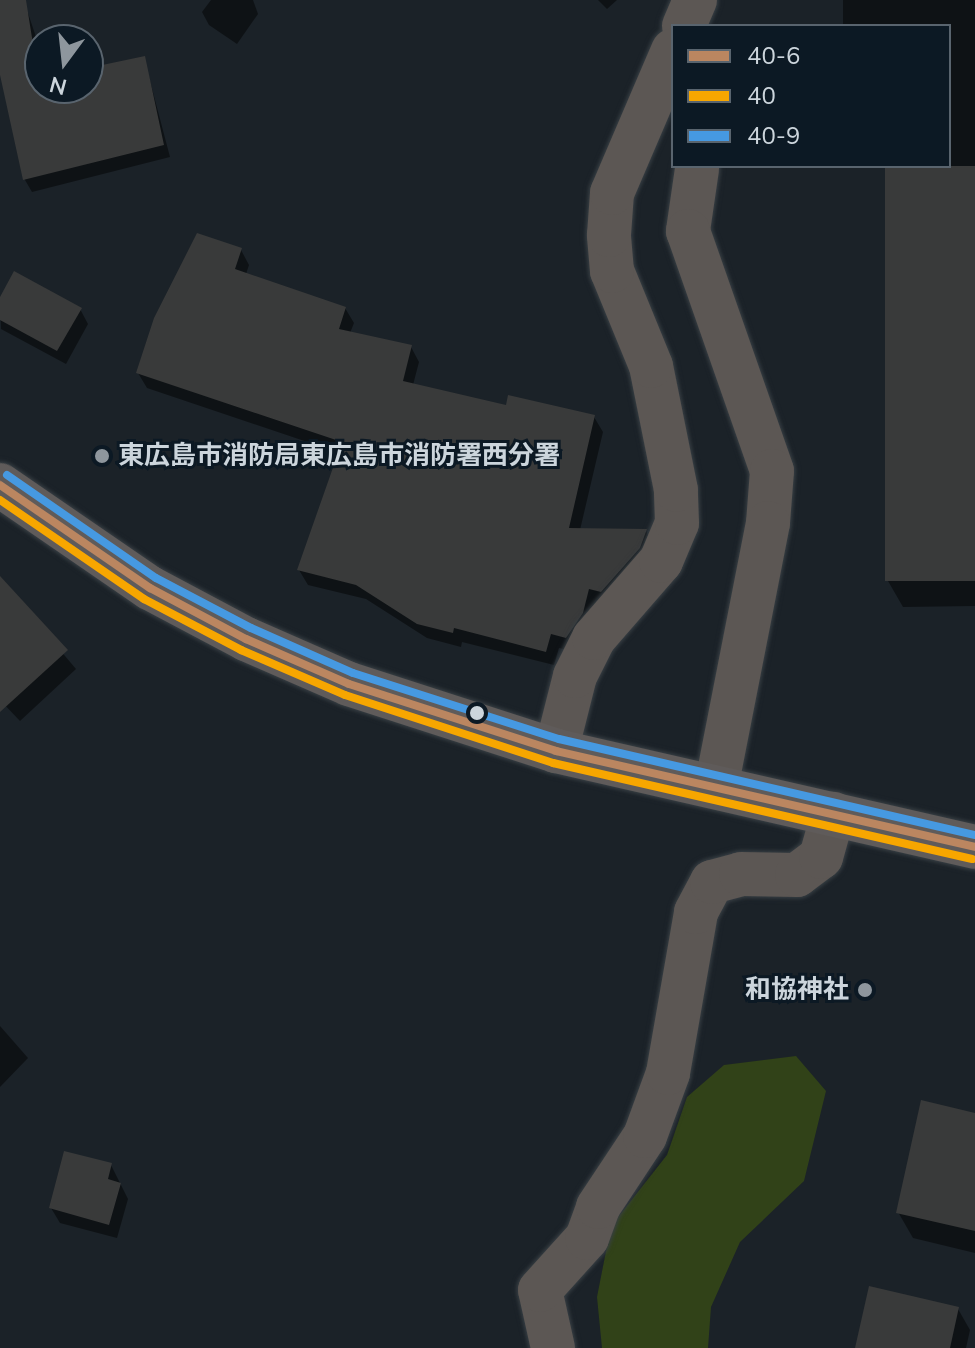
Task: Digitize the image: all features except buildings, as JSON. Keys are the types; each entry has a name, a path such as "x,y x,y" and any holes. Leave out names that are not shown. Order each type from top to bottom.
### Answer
{"highway":[{"path":"0,485 150,588 246,639 453,722 556,751 975,847"}],"street":[{"path":"685,24 695,0"},
{"path":"556,751 575,676 594,638 661,561 677,523 676,490 651,366 612,271 609,235 612,193 671,56"},
{"path":"697,169 688,231 772,471 768,523 716,787"},
{"path":"553,1348 540,1290 587,1238 598,1207 645,1136 668,1073 696,912 712,882 741,874 797,875 821,857 833,814"}],"green space":[{"path":"796,1056 826,1091 804,1181 740,1242 711,1307 708,1348 602,1348 597,1297 611,1226 667,1155 687,1097 724,1065"}],"transit line":[{"name":"40-9","path":"7,475 156,578 251,628 353,673 559,739 975,835"},
{"name":"40-6","path":"0,485 150,588 246,639 349,684 556,751 975,847"},
{"name":"40","path":"0,500 144,599 241,650 345,695 553,763 972,859"}],"place":[{"name":"東広島市消防局東広島市消防署西分署","path":"102,456"},
{"name":"和協神社","path":"865,990"}]}
